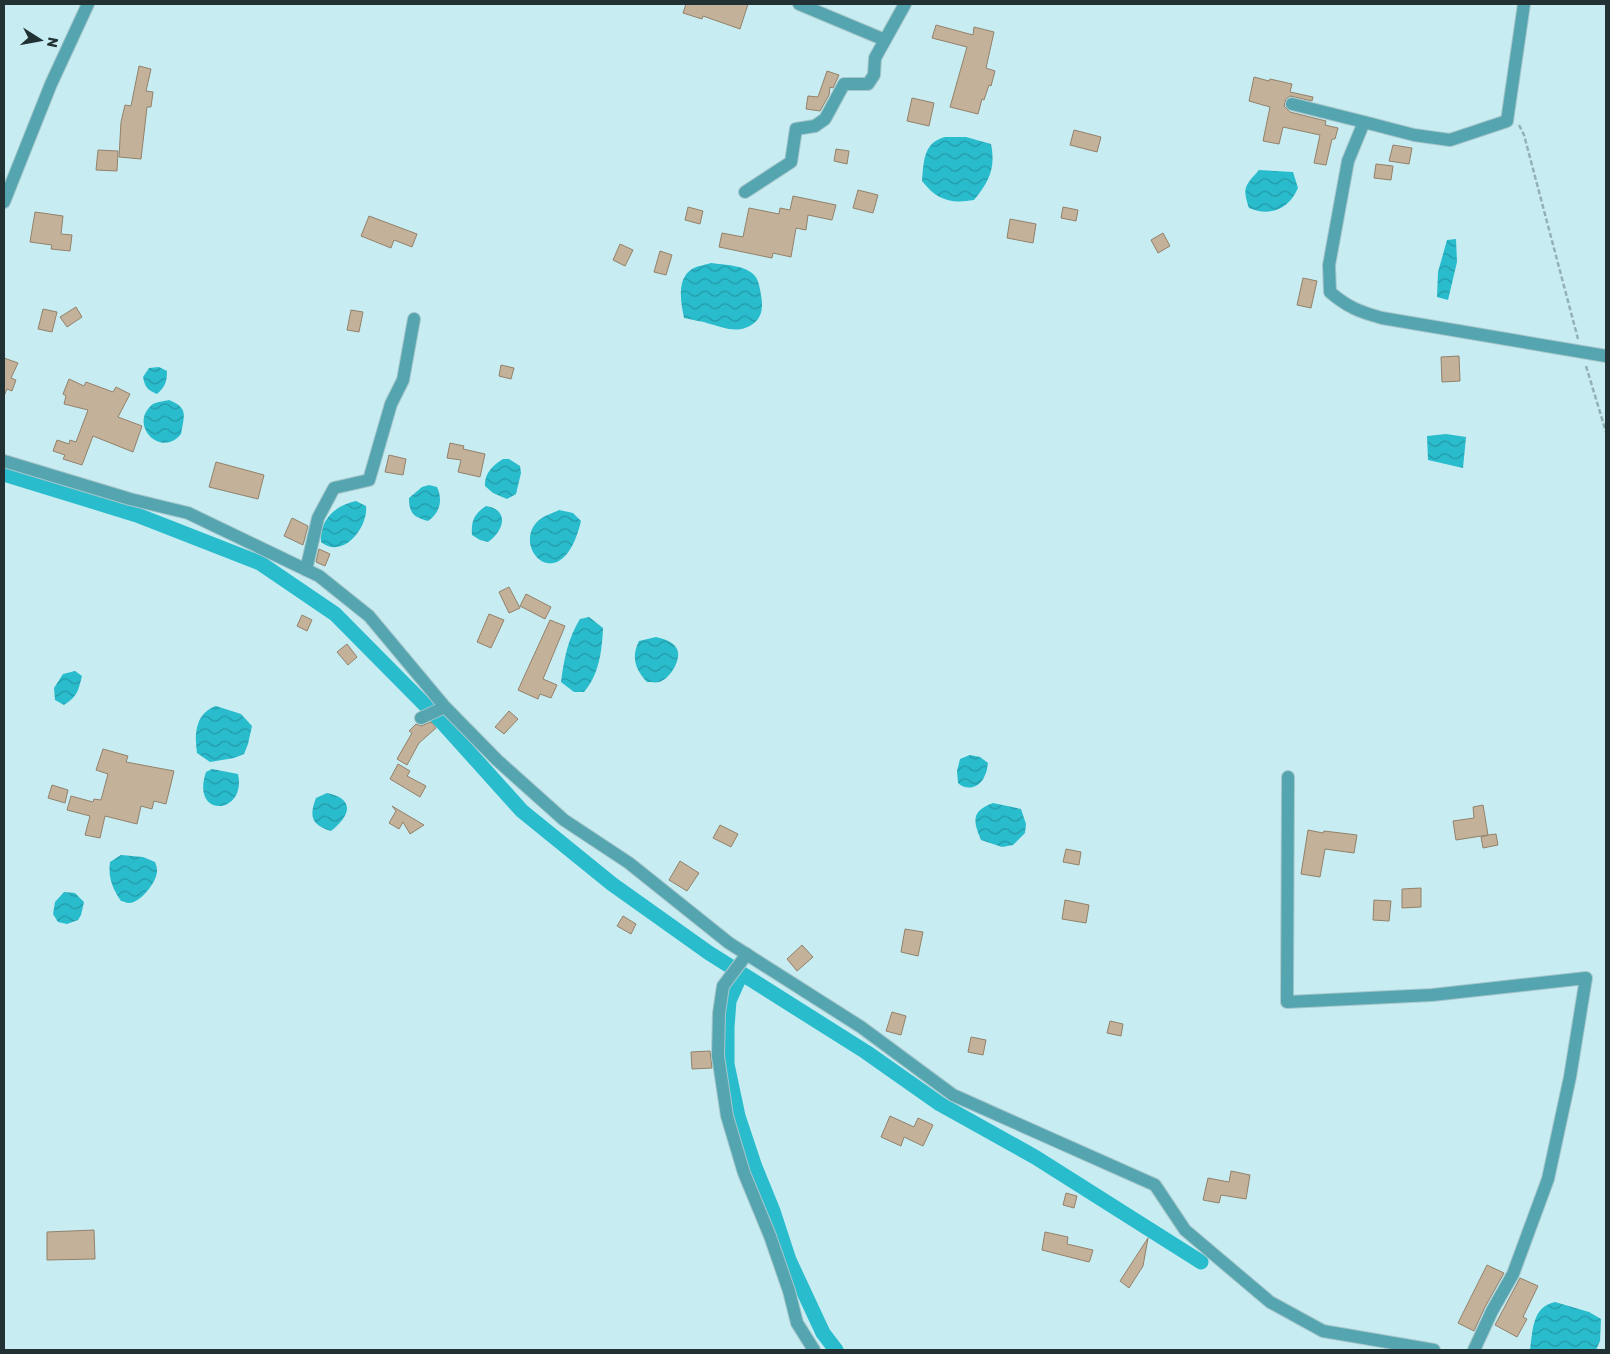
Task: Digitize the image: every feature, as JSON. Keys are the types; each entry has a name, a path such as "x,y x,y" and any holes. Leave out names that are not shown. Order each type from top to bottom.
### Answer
{"street":[{"path":"4,202 51,84 88,4"},
{"path":"799,4 885,40"},
{"path":"745,192 791,162 796,130 814,126 825,119 844,84 868,84 874,76 875,58 905,4"},
{"path":"1292,104 1414,135 1450,140 1507,121 1524,4"},
{"path":"1364,122 1348,161 1329,265 1330,292 1344,304 1360,312 1382,318 1606,356"},
{"path":"306,570 318,518 334,488 369,480 391,404 403,380 414,319"},
{"path":"4,461 130,499 188,513 319,576 369,616 446,707 497,760 564,820 629,863 729,943 860,1027 954,1095 1155,1185 1185,1230 1270,1302 1323,1331 1434,1350"},
{"path":"421,718 446,707"},
{"path":"1288,777 1287,1002 1432,995 1586,978 1570,1078 1548,1179 1513,1274 1492,1311 1474,1350"},
{"path":"747,954 722,986 718,1056 727,1116 744,1172 789,1290 797,1323 814,1350"}],"path":[{"path":"1510,103 1524,136 1580,347"},
{"path":"1586,365 1606,432"}],"water":[{"path":"945,137 966,137 991,144 992,168 984,187 974,200 951,201 945,199 933,193 922,181 924,160 929,148 932,144"},
{"path":"1259,170 1293,172 1298,188 1290,201 1284,206 1271,211 1264,212 1249,208 1245,191 1246,187"},
{"path":"1456,239 1457,262 1448,300 1437,297 1438,272 1447,240"},
{"path":"711,263 741,268 751,272 756,278 762,306 760,315 755,323 745,328 731,329 684,318 681,292 684,279 692,269"},
{"path":"159,367 167,371 167,375 165,384 157,394 147,388 143,377 149,368"},
{"path":"169,400 180,406 184,417 181,434 173,441 165,443 156,441 150,436 145,429 144,421 146,412 153,404"},
{"path":"1446,434 1466,437 1463,468 1428,460 1427,436"},
{"path":"503,459 509,459 520,466 521,473 516,494 507,499 493,493 485,486 490,470"},
{"path":"429,485 437,487 440,501 438,510 428,521 413,514 409,498 422,487"},
{"path":"356,501 366,506 366,512 362,526 353,538 342,546 336,547 330,547 321,542 323,527 330,515 341,506"},
{"path":"486,506 494,508 499,512 502,521 498,532 488,542 472,535 474,518"},
{"path":"559,510 573,513 581,521 573,545 562,559 552,563 542,561 534,554 530,544 531,532 540,519"},
{"path":"589,617 603,628 601,654 589,685 584,692 574,692 561,682 565,657 572,634 580,619"},
{"path":"656,637 673,644 677,649 678,658 674,668 667,677 658,682 647,682 637,668 635,652 639,641"},
{"path":"75,671 82,676 77,693 64,705 55,700 54,688 63,674"},
{"path":"216,706 241,714 252,726 244,754 234,758 210,762 197,753 196,731 204,713"},
{"path":"970,755 980,757 988,763 980,783 969,788 958,783 957,771 960,759"},
{"path":"212,769 238,774 239,788 235,798 228,804 219,806 211,804 206,798 203,787 206,772"},
{"path":"327,793 343,799 347,809 342,820 331,831 319,826 312,815 316,798"},
{"path":"993,803 1021,809 1026,824 1025,833 1013,845 1002,847 981,840 975,822 977,813"},
{"path":"121,855 143,857 155,862 157,868 157,875 148,891 129,903 121,901 115,892 110,878 110,862"},
{"path":"64,892 75,893 84,902 78,920 67,924 58,922 53,914 55,902"},
{"path":"1555,1302 1589,1312 1601,1319 1600,1341 1596,1350 1530,1350 1533,1327 1538,1314 1547,1305"}],"building":[{"path":"686,4 748,4 740,29 703,16 702,19 683,13"},
{"path":"936,25 973,35 974,27 994,32 986,68 995,71 991,86 989,85 984,100 982,99 978,114 950,107 967,47 932,38"},
{"path":"139,66 151,69 146,91 153,92 151,107 147,107 141,159 119,157 121,122 125,105 131,106"},
{"path":"827,71 839,75 833,88 830,87 829,95 820,111 806,109 808,96 818,97"},
{"path":"1254,77 1292,84 1290,92 1313,97 1312,101 1290,96 1286,99 1284,106 1290,112 1326,121 1325,125 1338,128 1335,139 1332,139 1326,165 1314,163 1320,135 1283,127 1279,144 1263,141 1270,107 1249,101"},
{"path":"912,98 934,103 929,126 907,121"},
{"path":"1074,130 1101,137 1097,152 1070,145"},
{"path":"1393,145 1412,148 1409,164 1389,161"},
{"path":"836,149 849,151 847,164 834,161"},
{"path":"98,150 118,151 117,171 96,170"},
{"path":"1376,164 1393,166 1391,180 1374,178"},
{"path":"858,190 878,195 873,213 853,208"},
{"path":"793,196 836,205 832,220 808,215 806,230 796,228 791,257 773,253 772,258 719,247 722,233 743,237 749,208 779,214 780,208 790,210"},
{"path":"688,207 703,211 700,224 685,220"},
{"path":"1063,207 1078,210 1076,221 1061,218"},
{"path":"35,212 63,216 61,234 72,235 70,251 51,249 52,245 30,242"},
{"path":"369,216 417,234 412,247 394,240 391,248 361,236"},
{"path":"1010,219 1036,224 1033,243 1007,238"},
{"path":"1163,233 1170,246 1158,253 1151,240"},
{"path":"620,244 633,250 625,266 613,260"},
{"path":"660,251 672,255 666,275 654,272"},
{"path":"1303,278 1317,281 1311,308 1297,305"},
{"path":"76,307 82,317 67,327 60,317"},
{"path":"43,309 57,312 52,332 38,329"},
{"path":"351,310 363,312 359,332 347,330"},
{"path":"1459,356 1460,381 1442,382 1441,357"},
{"path":"4,358 18,363 11,378 16,380 12,391 7,389 4,396"},
{"path":"501,365 514,368 511,379 499,376"},
{"path":"69,379 84,386 86,382 113,392 116,387 130,394 118,417 142,426 133,452 93,436 82,465 63,459 65,455 53,451 57,440 69,444 70,440 76,442 88,410 64,404 66,396 63,394"},
{"path":"450,443 464,446 463,449 485,454 480,477 458,472 461,460 447,458"},
{"path":"389,455 406,459 403,475 385,472"},
{"path":"216,462 264,475 258,499 209,487"},
{"path":"292,518 308,526 303,545 284,536"},
{"path":"319,549 330,554 325,566 316,562"},
{"path":"509,587 520,608 509,613 499,592"},
{"path":"526,594 551,607 545,619 520,606"},
{"path":"489,614 504,620 491,648 477,642"},
{"path":"302,615 312,620 307,631 297,626"},
{"path":"550,620 565,626 543,679 557,685 551,698 540,694 538,699 518,690"},
{"path":"347,644 357,657 348,665 337,652"},
{"path":"509,711 518,719 504,734 495,727"},
{"path":"431,722 436,728 419,743 407,765 397,759 412,733 409,731 416,724 421,726"},
{"path":"103,749 128,756 126,762 174,771 166,804 154,801 152,809 141,806 137,824 105,816 100,838 85,835 90,816 67,810 71,796 93,802 94,799 101,800 108,774 96,770"},
{"path":"398,764 410,771 407,776 426,786 420,797 390,779"},
{"path":"52,785 68,790 65,803 48,798"},
{"path":"1483,805 1488,835 1456,840 1453,821 1474,818 1473,807"},
{"path":"392,806 424,825 410,834 403,822 399,829 389,823 396,811"},
{"path":"720,825 738,834 731,847 713,838"},
{"path":"1308,830 1357,835 1354,853 1325,849 1320,877 1301,874"},
{"path":"1496,834 1498,845 1483,848 1481,837"},
{"path":"1066,849 1081,852 1079,865 1063,862"},
{"path":"680,861 699,873 687,891 669,880"},
{"path":"1421,888 1421,907 1402,908 1402,889"},
{"path":"1065,900 1089,905 1086,923 1062,919"},
{"path":"1374,900 1391,901 1389,921 1373,920"},
{"path":"623,916 636,924 631,934 617,926"},
{"path":"905,929 923,932 918,956 901,952"},
{"path":"802,945 813,957 797,971 787,959"},
{"path":"892,1012 906,1016 901,1035 886,1031"},
{"path":"1110,1021 1123,1024 1121,1036 1107,1033"},
{"path":"971,1037 986,1040 983,1055 968,1052"},
{"path":"710,1051 712,1068 692,1069 691,1052"},
{"path":"890,1116 914,1127 918,1118 933,1125 923,1146 904,1137 901,1146 881,1137"},
{"path":"1231,1171 1250,1175 1246,1199 1221,1195 1219,1203 1203,1200 1208,1178 1229,1182"},
{"path":"1066,1193 1077,1196 1074,1208 1063,1205"},
{"path":"94,1230 95,1259 47,1260 47,1232"},
{"path":"1045,1232 1068,1237 1067,1244 1093,1250 1089,1262 1042,1250"},
{"path":"1148,1238 1143,1266 1129,1288 1120,1281"},
{"path":"1487,1265 1504,1273 1474,1331 1458,1323"},
{"path":"1520,1278 1538,1286 1523,1317 1527,1319 1517,1337 1495,1325"}],"waterway":[{"path":"4,474 137,515 260,563 335,614 440,720 522,811 612,884 709,953 866,1052 940,1104 1035,1157 1201,1262"},
{"path":"741,974 729,1001 727,1027 727,1064 738,1116 789,1260 823,1333 836,1350"}]}
